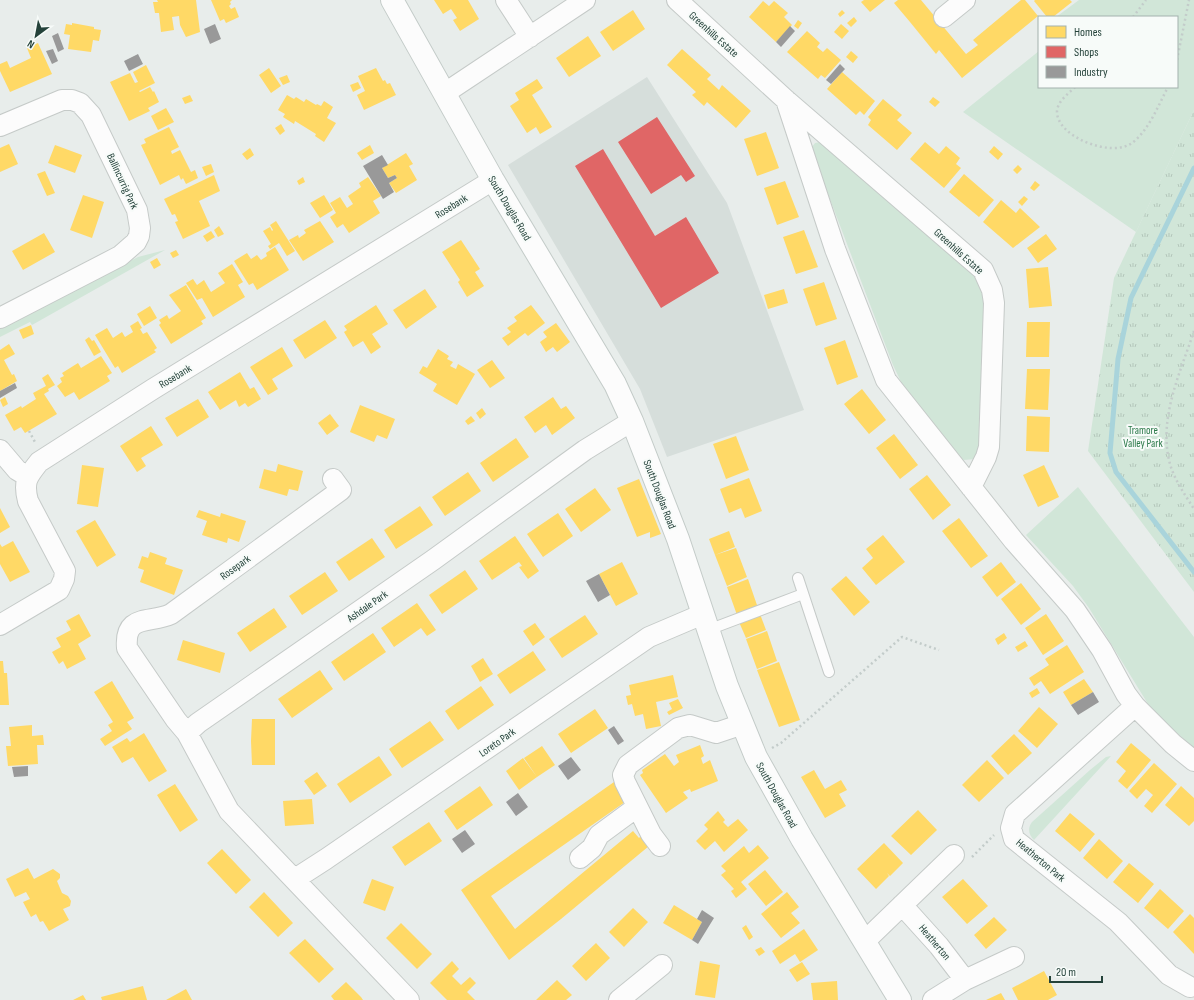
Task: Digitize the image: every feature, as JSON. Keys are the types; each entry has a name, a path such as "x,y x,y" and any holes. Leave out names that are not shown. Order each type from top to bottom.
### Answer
{"main road":[{"name":"South Douglas Road","path":"392,0 493,180 615,384 632,421 678,539 728,686 756,757 772,788 802,839 900,1000"}],"street":[{"path":"506,0 530,36"},
{"path":"445,93 585,0"},
{"name":"Greenhills Estate","path":"677,0 786,100 983,270 992,290 994,303 989,447 986,457 971,487"},
{"path":"944,17 965,0"},
{"name":"Ballincurrig Park","path":"0,126 62,100 72,100 80,103 91,115 105,142 137,210 140,228 136,242 120,256 0,318"},
{"name":"Greenhills Estate","path":"786,100 835,249 886,380 1014,541 1076,610 1102,650 1126,694 1135,706"},
{"name":"Rosebank","path":"27,476 39,462 48,455 493,180"},
{"name":"Ashdale Park","path":"187,733 198,723 433,560 585,450 632,421"},
{"path":"0,450 17,470 27,476 26,484 28,502 65,570 64,580 59,590 0,625"},
{"name":"Rosepark","path":"187,733 176,720 127,648 128,634 134,625 139,621 166,617 171,614 341,490 333,479"},
{"name":"Loreto Park","path":"295,879 648,637 706,622"},
{"path":"1135,706 1173,744 1194,761"},
{"name":"Heatherton Park","path":"1135,706 1015,814 1011,828 1014,839 1118,922 1169,975 1190,987"},
{"path":"660,846 650,834 625,782 623,775 628,765 678,728 690,725 716,733 743,724"},
{"path":"187,733 229,811 409,1000"},
{"path":"580,858 592,848 599,835 637,807"},
{"path":"865,941 902,905 962,857"},
{"name":"Heatherton","path":"902,905 939,946 966,980"},
{"path":"933,1000 966,980 1014,957"},
{"path":"619,1000 667,962 640,1000"}],"lane":[{"path":"798,578 828,672"},
{"path":"706,622 803,594"}],"path":[{"path":"1134,16 1146,0"},
{"path":"1178,55 1189,0"},
{"path":"1074,88 1061,101 1057,112 1059,120 1065,129 1089,144 1105,148 1119,148 1130,144 1139,137 1167,88"},
{"path":"1194,331 1168,413 1166,444 1169,460 1176,479 1194,509"},
{"path":"29,431 35,443"},
{"path":"756,757 781,743 902,637 938,650"},
{"path":"962,857 997,833"}],"shaded area":[{"path":"647,77 727,203 804,410 667,457 640,389 508,165"}],"green space":[{"path":"1079,0 1194,0 1194,110 1136,232 963,112 1038,52 1038,88 1178,88 1178,16 1057,16"},
{"name":"Tramore Valley Park","path":"1194,110 1194,592 1088,451 1114,278"},
{"path":"820,142 977,277 987,299 981,450 975,459 964,460 959,457 901,382 893,365 812,152 812,147 815,143"},
{"path":"165,250 32,325 30,322 0,337 0,327 138,257"},
{"path":"1078,487 1194,637 1194,748 1160,718 1148,704 1089,608 1073,586 1026,535"},
{"path":"1111,756 1034,840 1029,832 1032,822 1090,770 1106,757"}],"building: Homes":[{"path":"157,0 196,0 200,32 186,37 180,25 179,16 172,17 174,30 161,32 159,13 155,13 153,2 158,2"},
{"path":"211,0 232,0 229,6 231,9 235,7 239,17 226,23 224,19 220,21"},
{"path":"434,0 468,0 479,19 460,31 453,20 457,18 451,9 443,14"},
{"path":"864,0 885,0 870,12 861,2"},
{"path":"898,0 921,0 966,54 978,45 973,40 1021,0 1025,0 1038,16 962,78 939,50 936,54 894,3"},
{"path":"1070,0 1072,2 1054,16 1046,16 1034,1"},
{"path":"763,1 769,6 774,1 788,13 784,17 792,25 776,42 749,17"},
{"path":"633,10 645,29 613,51 600,32"},
{"path":"842,10 845,13 840,17 838,14"},
{"path":"854,17 857,21 851,27 847,23"},
{"path":"798,20 802,23 798,29 794,26"},
{"path":"72,23 94,27 94,29 101,30 99,41 93,40 91,52 68,49 70,35 64,34 66,24 72,25"},
{"path":"841,24 849,31 842,39 834,32"},
{"path":"807,31 820,43 817,47 823,52 827,48 841,60 825,78 821,75 818,79 787,52"},
{"path":"588,36 601,56 569,77 556,58"},
{"path":"38,43 52,74 10,92 0,71 0,64 7,61 10,68 31,58 27,48"},
{"path":"682,49 711,75 707,79 719,90 722,85 751,111 736,128 707,102 704,106 692,95 696,92 667,65"},
{"path":"851,51 858,57 853,63 846,57"},
{"path":"146,65 155,83 139,91 140,92 150,87 153,92 154,91 159,102 148,108 150,111 129,121 110,82 130,73 135,83 138,82 133,72"},
{"path":"269,68 281,86 271,93 259,75"},
{"path":"376,68 383,81 385,80 387,84 390,83 396,95 364,110 357,95 365,91 358,76"},
{"path":"842,72 875,101 864,115 860,111 856,115 827,89"},
{"path":"287,75 290,82 283,85 279,78"},
{"path":"537,79 543,88 532,95 552,127 540,134 536,127 527,133 510,106 519,100 515,93"},
{"path":"358,82 361,88 353,92 350,85"},
{"path":"190,95 193,101 185,104 182,98"},
{"path":"287,95 294,99 296,97 304,102 306,99 316,105 321,106 324,101 333,107 327,118 336,123 324,142 315,136 316,134 295,121 294,124 283,117 285,114 278,110"},
{"path":"933,97 940,102 935,107 929,102"},
{"path":"883,99 902,115 897,120 912,133 897,150 868,125 871,120 868,117"},
{"path":"166,108 174,122 158,130 151,116"},
{"path":"281,124 285,131 280,135 275,128"},
{"path":"169,127 179,147 171,151 172,154 180,150 191,172 195,170 198,178 186,184 183,178 181,180 179,175 160,185 141,145 146,143 144,139"},
{"path":"766,132 779,168 757,176 744,139"},
{"path":"925,142 939,154 946,146 960,158 956,164 961,168 944,188 910,159"},
{"path":"9,144 18,164 0,172 0,148"},
{"path":"55,145 82,155 75,173 48,163"},
{"path":"370,145 374,153 362,160 357,153"},
{"path":"994,146 1003,154 998,160 989,152"},
{"path":"250,148 254,155 247,160 242,154"},
{"path":"406,153 413,164 409,166 417,180 396,193 389,183 397,178 395,175 388,178 382,168"},
{"path":"211,164 214,172 206,176 202,167"},
{"path":"1018,165 1022,169 1017,174 1013,170"},
{"path":"45,171 55,193 47,196 37,174"},
{"path":"964,174 994,200 979,217 949,192"},
{"path":"214,175 220,191 199,201 210,226 183,239 175,222 178,221 175,214 172,215 164,199"},
{"path":"303,177 305,182 299,185 297,181"},
{"path":"368,177 381,196 373,201 380,213 349,233 343,224 337,228 330,217 336,213 330,203 340,197 347,208 353,204 348,196 361,187 359,183"},
{"path":"785,181 799,217 777,225 764,188"},
{"path":"1035,181 1040,185 1034,191 1030,188"},
{"path":"83,195 104,202 92,238 70,230"},
{"path":"324,195 333,210 320,218 310,203"},
{"path":"1024,196 1028,199 1022,206 1018,202"},
{"path":"1001,200 1016,213 1020,208 1040,227 1013,248 983,222"},
{"path":"276,221 295,251 287,256 279,243 270,249 268,246 271,244 263,231 270,227 272,231 273,230 270,225"},
{"path":"320,221 334,242 303,261 289,240 298,235 299,238 306,233 304,230"},
{"path":"219,226 224,234 218,237 214,230"},
{"path":"804,230 818,267 796,274 783,237"},
{"path":"211,231 215,237 207,242 203,236"},
{"path":"44,233 55,252 23,270 12,251"},
{"path":"1046,234 1057,249 1038,263 1027,248"},
{"path":"461,240 480,269 475,272 484,286 467,297 458,282 460,280 442,252"},
{"path":"275,247 289,270 257,290 253,283 249,285 234,261 247,253 251,259 257,255 261,260 267,256 266,253"},
{"path":"176,250 179,255 173,258 170,253"},
{"path":"157,258 161,265 154,269 150,262"},
{"path":"232,264 243,282 238,285 245,297 213,317 202,298 197,300 186,283 193,279 197,285 204,280 211,292 225,283 218,273"},
{"path":"1048,267 1052,306 1029,308 1026,269"},
{"path":"824,282 837,319 816,326 803,289"},
{"path":"186,285 206,318 201,321 203,324 171,344 159,325 161,323 159,320 167,315 169,319 181,311 169,295"},
{"path":"425,289 437,307 406,329 393,310"},
{"path":"784,289 788,303 768,309 764,295"},
{"path":"376,305 388,324 372,334 381,347 371,354 363,341 353,347 344,332 347,330 344,326"},
{"path":"531,305 545,323 528,336 525,333 508,346 502,338 511,332 507,328 517,321 514,317"},
{"path":"150,306 157,318 144,326 137,314"},
{"path":"325,320 337,338 305,359 293,340"},
{"path":"138,321 142,328 140,329 143,334 147,332 157,348 154,350 156,352 122,373 118,366 115,368 95,335 107,328 113,338 122,332 125,337 133,332 130,326"},
{"path":"1027,322 1050,322 1049,357 1026,357"},
{"path":"556,323 570,342 557,352 553,347 546,352 540,342 547,337 543,332"},
{"path":"31,325 34,334 23,339 19,330"},
{"path":"89,337 92,341 94,340 101,352 94,356 85,340"},
{"path":"845,340 858,377 837,385 824,348"},
{"path":"9,344 15,354 4,360 17,381 0,391 0,350"},
{"path":"282,347 293,366 272,379 278,389 268,395 250,367"},
{"path":"438,349 449,356 447,359 453,362 450,366 456,369 458,364 475,374 457,405 433,391 437,384 419,373 423,366 427,368"},
{"path":"101,356 112,373 107,376 110,381 79,400 74,392 65,397 57,386 62,382 60,378 64,376 62,373 78,363 81,368"},
{"path":"492,360 505,378 490,388 477,370"},
{"path":"1027,369 1050,369 1048,410 1025,409"},
{"path":"240,372 250,389 254,387 261,399 248,407 245,403 239,407 236,400 220,410 208,392"},
{"path":"48,374 55,385 48,389 49,391 44,394 57,414 25,433 21,427 14,431 5,415 21,406 22,408 36,399 33,393 46,386 42,378"},
{"path":"862,389 886,420 869,434 844,404"},
{"path":"5,397 8,404 3,407 0,400"},
{"path":"553,397 561,409 566,406 575,418 552,435 546,425 535,433 524,417"},
{"path":"198,399 209,417 177,437 165,418"},
{"path":"360,405 395,419 387,439 377,435 374,442 350,432"},
{"path":"482,408 486,414 480,419 476,413"},
{"path":"330,414 339,426 327,435 318,423"},
{"path":"471,416 475,421 468,425 465,421"},
{"path":"1027,416 1050,417 1049,452 1026,451"},
{"path":"151,426 163,445 141,458 146,466 137,472 120,446"},
{"path":"894,434 918,465 900,479 876,448"},
{"path":"736,436 749,470 726,479 713,444"},
{"path":"516,438 529,457 493,482 480,463"},
{"path":"278,464 303,471 298,491 289,489 287,496 259,488 264,469 276,472"},
{"path":"82,465 104,468 98,507 77,504"},
{"path":"1044,465 1059,497 1038,507 1023,475"},
{"path":"468,472 481,491 445,516 432,497"},
{"path":"927,475 951,505 933,520 909,489"},
{"path":"749,478 762,511 745,518 741,508 729,513 720,489"},
{"path":"639,479 661,534 650,538 650,532 637,537 617,488"},
{"path":"595,488 611,510 581,532 565,509"},
{"path":"420,506 433,525 396,549 384,530"},
{"path":"0,508 10,527 0,533"},
{"path":"199,510 220,517 221,513 246,521 239,542 228,538 227,543 202,535 207,521 196,517"},
{"path":"558,513 573,536 543,557 527,534"},
{"path":"959,518 988,556 971,568 942,531"},
{"path":"95,520 116,555 97,567 76,531"},
{"path":"729,531 735,547 715,555 709,539"},
{"path":"883,535 905,562 876,585 862,568 873,558 866,549"},
{"path":"515,536 539,571 528,579 519,567 522,566 519,562 492,580 479,561"},
{"path":"372,538 385,557 349,581 336,562"},
{"path":"13,541 30,572 10,582 0,564 0,544 2,547"},
{"path":"736,548 747,577 727,586 715,555"},
{"path":"150,552 167,558 165,564 183,570 174,595 140,582 144,570 138,568 142,556 148,558"},
{"path":"622,562 638,594 616,606 599,574"},
{"path":"1001,562 1016,582 997,597 982,577"},
{"path":"465,570 478,589 442,614 429,595"},
{"path":"325,572 338,591 302,615 289,596"},
{"path":"846,576 870,602 854,616 831,589"},
{"path":"748,579 758,608 737,615 727,587"},
{"path":"1021,583 1041,609 1021,625 1001,599"},
{"path":"417,603 436,630 427,636 421,628 394,647 381,628"},
{"path":"274,608 287,627 250,652 237,633"},
{"path":"79,614 91,636 78,644 86,659 67,669 63,661 59,664 52,652 61,647 56,638 71,630 66,621"},
{"path":"760,614 766,630 746,638 739,622"},
{"path":"1046,614 1064,641 1043,655 1025,628"},
{"path":"585,615 598,634 562,658 549,639"},
{"path":"535,623 545,637 533,646 523,631"},
{"path":"767,631 777,661 757,669 746,639"},
{"path":"373,633 386,652 344,681 331,662"},
{"path":"1004,633 1007,638 998,645 995,639"},
{"path":"183,640 225,653 220,673 177,660"},
{"path":"1025,641 1028,646 1018,652 1015,647"},
{"path":"1067,645 1084,672 1050,694 1041,681 1034,686 1029,678 1049,665 1045,659"},
{"path":"533,651 546,670 510,694 497,675"},
{"path":"483,658 493,674 480,682 471,666"},
{"path":"0,661 3,661 4,673 7,673 9,705 0,705"},
{"path":"779,662 800,720 779,727 757,670"},
{"path":"320,670 333,689 292,718 278,699"},
{"path":"673,675 678,697 656,702 661,726 646,729 643,714 635,716 632,704 628,705 626,696 631,695 629,685"},
{"path":"1084,679 1093,692 1071,705 1063,692"},
{"path":"112,681 134,718 127,722 132,729 105,746 100,739 112,731 108,725 113,722 94,692"},
{"path":"481,686 494,705 458,730 445,711"},
{"path":"1037,688 1040,693 1032,698 1029,693"},
{"path":"678,699 683,708 669,715 667,712 672,709 669,703"},
{"path":"1039,707 1058,724 1037,748 1018,731"},
{"path":"595,709 608,728 571,753 558,734"},
{"path":"252,719 275,719 275,765 252,765"},
{"path":"430,721 444,740 402,768 389,749"},
{"path":"32,725 32,736 43,735 44,745 37,745 38,764 8,766 6,746 11,746 9,727"},
{"path":"144,733 167,771 149,782 133,757 122,763 112,747 127,738 130,742"},
{"path":"1014,734 1032,753 1008,775 991,756"},
{"path":"1131,743 1151,760 1127,789 1118,781 1126,771 1116,762"},
{"path":"700,745 704,756 701,758 703,764 710,760 718,781 691,792 690,789 683,792 688,798 666,813 640,775 643,773 642,770 665,754 674,766 679,762 676,755"},
{"path":"542,746 555,765 537,777 524,758"},
{"path":"379,756 392,775 350,803 337,784"},
{"path":"523,758 537,777 519,790 506,771"},
{"path":"987,760 1004,778 979,802 962,785"},
{"path":"1154,763 1177,784 1152,813 1144,806 1153,795 1146,789 1137,799 1129,791"},
{"path":"814,770 825,789 841,780 847,790 839,794 846,806 825,818 801,777"},
{"path":"317,772 327,786 314,795 304,781"},
{"path":"614,782 622,793 625,802 491,896 515,929 633,831 639,838 641,836 649,846 509,960 461,890"},
{"path":"175,784 198,820 180,832 157,795"},
{"path":"480,786 493,805 457,830 444,811"},
{"path":"1181,786 1194,798 1194,821 1189,826 1165,805"},
{"path":"312,799 314,824 285,826 283,801"},
{"path":"918,810 937,830 911,855 891,836"},
{"path":"718,811 725,820 723,822 728,827 738,819 748,830 724,852 715,841 705,850 696,841 708,829 704,825"},
{"path":"1070,813 1095,834 1080,852 1055,831"},
{"path":"429,822 442,841 405,866 392,847"},
{"path":"1099,839 1123,861 1107,879 1083,858"},
{"path":"884,843 903,863 890,876 887,873 889,876 876,889 857,869"},
{"path":"758,845 769,858 741,882 747,889 736,898 731,891 734,889 721,875 726,871 721,866 744,846 749,853"},
{"path":"222,849 251,880 236,894 207,863"},
{"path":"1129,863 1154,884 1138,903 1113,882"},
{"path":"28,868 34,879 53,869 60,874 60,878 57,881 62,893 68,896 71,901 70,906 63,909 69,920 49,931 43,921 40,922 36,914 31,917 23,902 30,899 26,892 15,897 6,879"},
{"path":"765,870 783,892 766,906 748,884"},
{"path":"372,879 394,887 385,911 363,903"},
{"path":"963,879 988,906 967,924 942,897"},
{"path":"1160,889 1184,911 1168,929 1144,908"},
{"path":"264,892 293,923 278,937 249,907"},
{"path":"787,892 799,907 791,913 800,923 781,938 761,914"},
{"path":"674,905 702,922 692,940 663,923"},
{"path":"633,908 648,922 624,947 609,932"},
{"path":"1190,914 1194,918 1194,954 1173,932"},
{"path":"994,917 1007,930 986,949 974,935"},
{"path":"401,923 432,954 417,969 386,938"},
{"path":"746,925 753,937 749,940 742,928"},
{"path":"804,929 818,950 800,962 795,954 780,964 772,951"},
{"path":"305,939 334,969 319,983 289,953"},
{"path":"596,943 610,958 586,981 572,966"},
{"path":"761,947 765,952 759,956 755,950"},
{"path":"452,961 459,969 452,976 461,985 470,977 476,983 467,992 475,1000 447,1000 430,983"},
{"path":"700,961 720,965 715,998 695,995"},
{"path":"802,962 810,974 797,982 789,970"},
{"path":"1044,971 1057,995 1048,1000 1018,1000 1012,988"},
{"path":"557,980 572,995 566,1000 536,1000"},
{"path":"837,981 838,1000 813,1000 811,983"},
{"path":"346,982 363,1000 334,1000 331,996"},
{"path":"143,986 147,1000 102,1000 101,997"},
{"path":"186,989 192,1000 166,1000"},
{"path":"1001,993 1005,1000 986,1000"},
{"path":"83,995 86,1000 73,1000"}],"building: Shops":[{"path":"657,117 695,176 686,182 681,175 651,194 618,142"},
{"path":"603,149 655,236 686,217 719,273 661,308 575,166"}],"building: Industry":[{"path":"215,24 221,39 210,44 204,29"},
{"path":"790,26 795,31 781,47 776,42"},
{"path":"58,33 64,49 58,52 52,36"},
{"path":"53,49 58,61 52,64 46,51"},
{"path":"138,54 143,64 129,71 124,61"},
{"path":"840,64 845,69 831,84 826,80"},
{"path":"382,155 388,165 382,168 388,178 395,175 397,178 389,183 394,192 383,199 363,166"},
{"path":"15,383 17,388 0,398 0,391"},
{"path":"599,574 610,595 598,602 586,581"},
{"path":"1093,692 1099,702 1078,715 1071,705"},
{"path":"614,726 624,741 618,745 608,730"},
{"path":"571,757 581,770 568,780 558,766"},
{"path":"28,766 28,776 14,777 12,767"},
{"path":"518,793 528,807 516,816 506,802"},
{"path":"465,830 475,844 462,853 452,839"},
{"path":"702,910 714,918 698,944 692,940 702,922 697,919"}],"waterway":[{"path":"1194,168 1131,298 1118,359 1110,453 1116,472 1194,572"}]}
